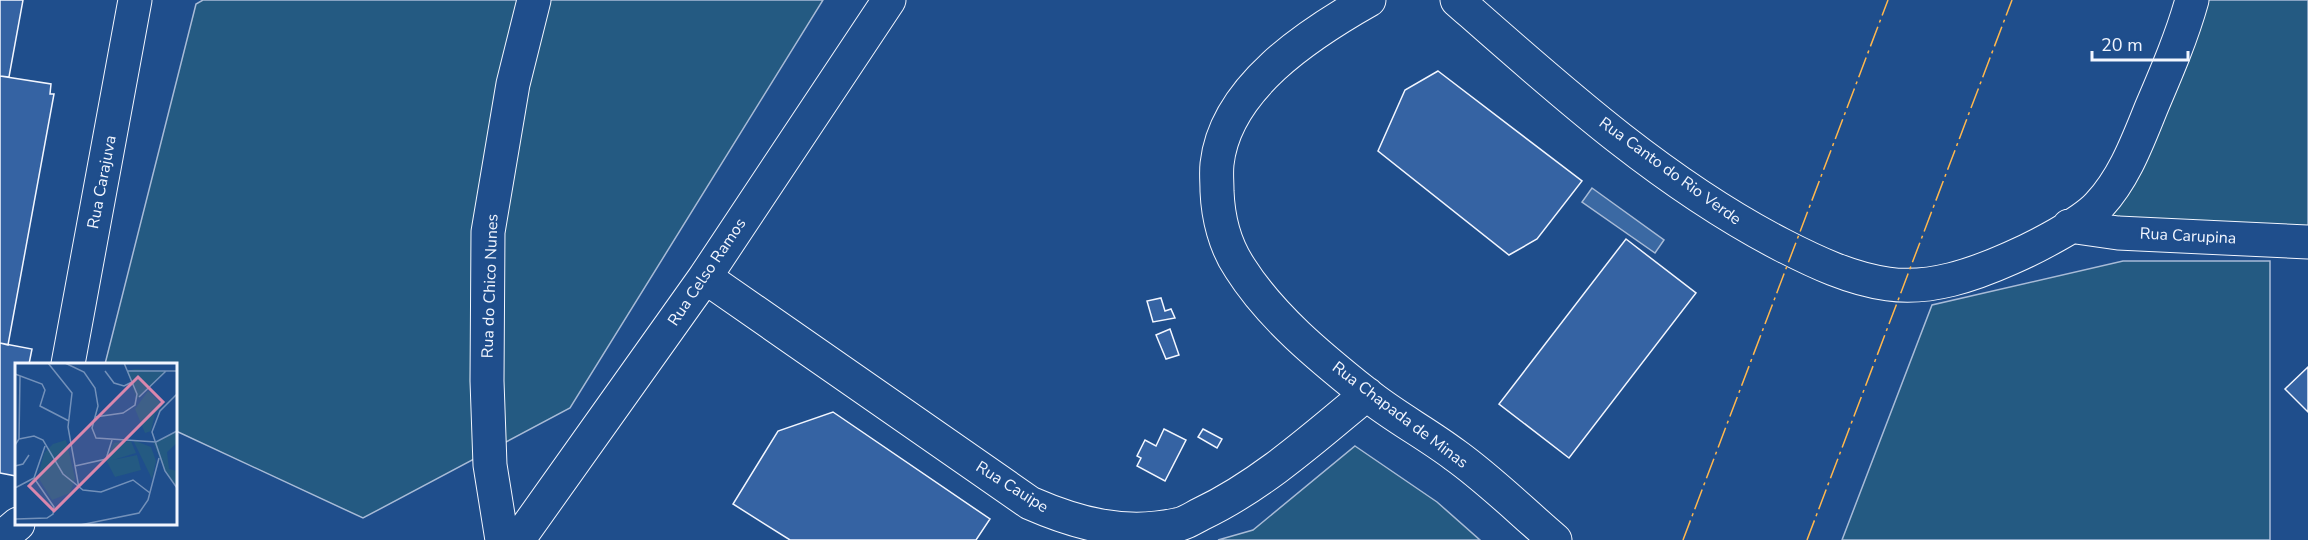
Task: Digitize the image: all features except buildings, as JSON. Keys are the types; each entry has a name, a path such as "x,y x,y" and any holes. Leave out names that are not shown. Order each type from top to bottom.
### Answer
{"street":[{"name":"Rua Carajuva","path":"68,363 135,0"},
{"name":"Rua do Chico Nunes","path":"502,540 490,465 487,381 488,232 513,84 534,0"},
{"name":"Rua Celso Ramos","path":"518,540 705,277 889,0"},
{"name":"Rua Chapada de Minas","path":"1369,0 1334,20 1286,53 1247,95 1229,124 1217,163 1218,216 1239,267 1267,303 1303,339 1367,394 1457,456 1556,540"},
{"name":"Rua Canto do Rio Verde","path":"1457,0 1588,112 1657,165 1744,225 1815,262 1887,284 1918,285 1977,274 2026,252 2098,207 2117,182 2131,157 2192,0"},
{"name":"Rua Carupina","path":"2069,226 2118,233 2308,242"},
{"name":"Rua Cauipe","path":"705,277 1030,503 1068,519 1102,528 1138,530 1179,525 1220,505 1294,454 1367,394"},
{"path":"0,539 17,525"}],"shaded area":[{"path":"203,0 823,0 570,408 363,518 177,431 177,363 105,363 196,4"},
{"path":"2194,0 2308,0 2308,242 2106,231 2098,207"},
{"path":"1592,188 1664,240 1655,253 1582,202"},
{"path":"2123,261 2270,261 2270,540 1842,540 1932,305"},
{"path":"1355,446 1437,502 1480,540 1218,540 1253,530"}],"power":[{"path":"1683,540 1888,0"},
{"path":"1807,540 2012,0"}]}
